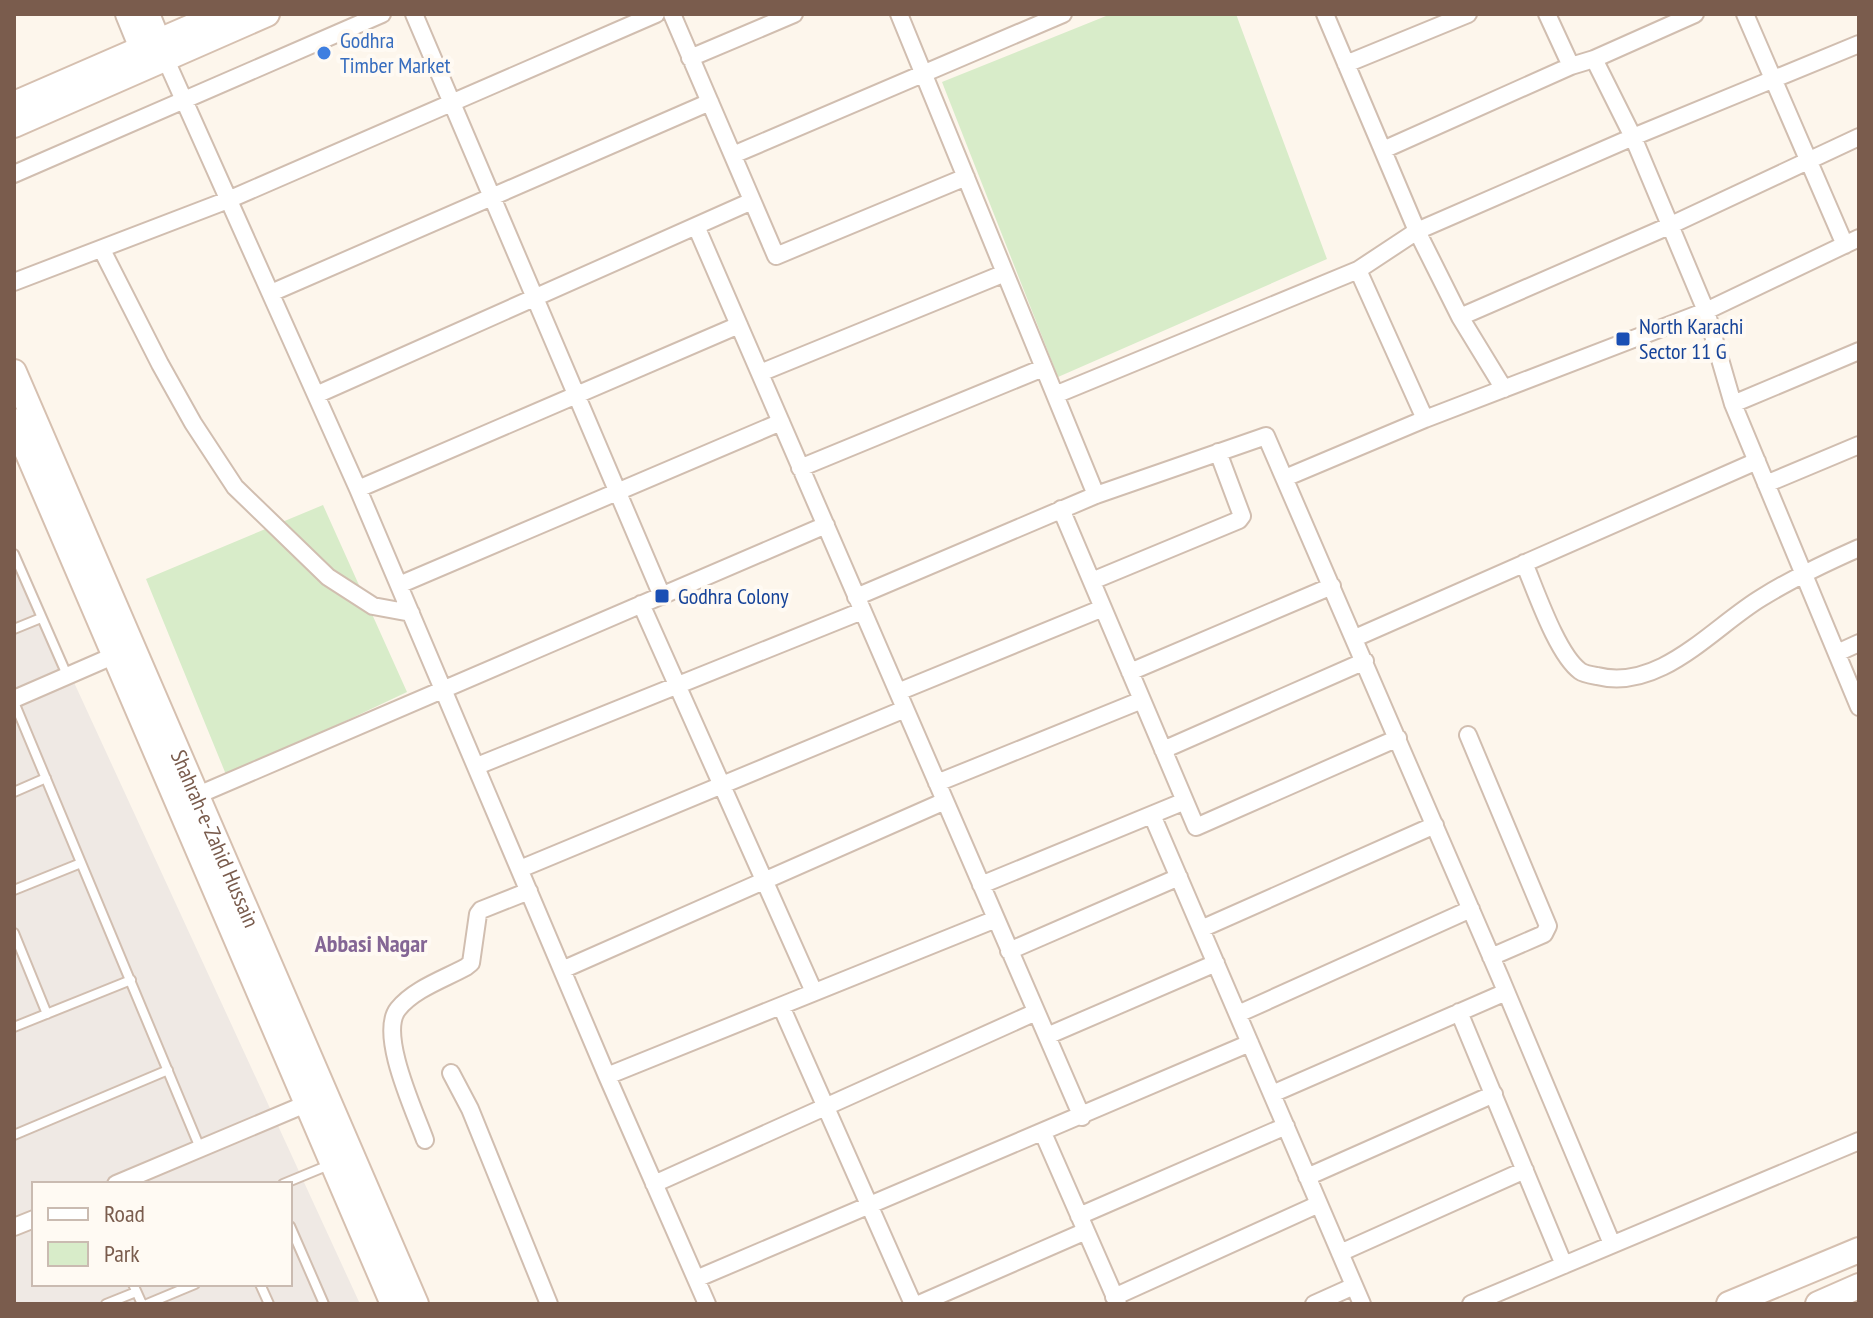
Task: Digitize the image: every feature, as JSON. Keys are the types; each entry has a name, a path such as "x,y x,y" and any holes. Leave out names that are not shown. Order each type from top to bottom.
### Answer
{"main road":[{"path":"14,125 154,54 221,14"},
{"path":"14,104 267,14"},
{"name":"Shahrah-e-Zahid Hussain","path":"14,372 198,795 317,1099"},
{"name":"Shahrah-e-Zahid Hussain","path":"14,421 113,656 343,1160 416,1304"},
{"name":"Shahrah-e-Zahid Hussain","path":"343,1160 393,1304"},
{"path":"1729,1304 1859,1250"},
{"path":"1818,1304 1859,1286"}],"street":[{"path":"127,14 185,100 358,489 707,1304"},
{"path":"148,14 154,54"},
{"path":"14,174 382,14"},
{"path":"414,14 662,596"},
{"path":"14,282 228,200 656,14"},
{"path":"672,14 776,256 966,177"},
{"path":"690,58 794,14"},
{"path":"899,14 1096,495"},
{"path":"1325,14 1417,231 1460,317 1504,389"},
{"path":"1346,64 1468,14"},
{"path":"1547,14 1571,66"},
{"path":"1383,150 1695,14"},
{"path":"1285,478 1425,419 1706,311 1852,241 1807,160 1745,14"},
{"path":"733,155 1058,15"},
{"path":"1055,395 1358,270 1417,231 1633,137 1859,44"},
{"path":"1594,59 1633,137 1706,311 1733,404 1859,707"},
{"path":"271,293 710,102"},
{"path":"1460,317 1669,226 1859,137"},
{"path":"316,395 752,201"},
{"path":"696,226 1082,1117"},
{"path":"102,250 193,423 235,487 328,577 373,606 411,613"},
{"path":"1358,270 1425,419"},
{"path":"760,373 1005,273"},
{"path":"358,489 739,325"},
{"path":"1733,404 1859,351"},
{"path":"800,468 1043,368"},
{"path":"399,585 781,422"},
{"path":"477,766 677,685 1061,509 1266,436 1398,738 1612,1244"},
{"path":"1766,484 1859,445"},
{"path":"1092,581 1239,520 1242,516 1218,452"},
{"path":"1355,638 1757,461"},
{"path":"1061,509 1196,827 1398,738"},
{"path":"198,795 826,525"},
{"path":"1524,563 1565,656 1581,672 1609,679 1649,673 1683,655 1757,600 1803,573 1859,548"},
{"path":"1130,672 1332,586"},
{"path":"641,604 814,992"},
{"path":"898,692 1103,608"},
{"path":"1837,653 1859,643"},
{"path":"14,701 113,656"},
{"path":"1163,750 1365,661"},
{"path":"937,783 1142,700"},
{"path":"520,869 905,709"},
{"path":"1468,735 1548,926 1544,934 1491,957"},
{"path":"562,970 945,801"},
{"path":"981,885 1185,801"},
{"path":"1152,815 1362,1304"},
{"path":"1201,929 1435,825"},
{"path":"1009,951 1179,877"},
{"path":"425,1140 394,1049 393,1017 411,996 471,963 477,918 481,910 529,891"},
{"path":"1238,1014 1471,909"},
{"path":"607,1076 996,919"},
{"path":"1047,1036 1216,963"},
{"path":"1272,1094 1506,992"},
{"path":"781,1006 913,1304"},
{"path":"654,1184 1036,1012"},
{"path":"1459,1012 1564,1265"},
{"path":"696,1279 1250,1043"},
{"path":"451,1073 470,1109 549,1304"},
{"path":"1307,1177 1494,1094"},
{"path":"121,1182 317,1099"},
{"path":"919,1304 1286,1126"},
{"path":"1043,1133 1116,1300 1319,1204"},
{"path":"1471,1304 1859,1141"},
{"path":"1340,1253 1525,1170"},
{"path":"1314,1304 1354,1286"}],"lane":[{"path":"14,554 16,565 67,675"},
{"path":"14,629 41,618"},
{"path":"14,701 201,1148"},
{"path":"14,792 46,778"},
{"path":"14,890 81,863"},
{"path":"14,933 47,1014"},
{"path":"14,1027 131,980"},
{"path":"14,1135 168,1070"},
{"path":"288,1182 343,1160"},
{"path":"292,1231 324,1304"},
{"path":"106,1304 135,1288 144,1304 190,1286"}],"shaded area":[{"path":"14,552 360,1304 14,1304"}],"green space":[{"path":"1111,14 1236,14 1327,259 1058,377 942,82"},
{"path":"323,505 407,692 227,777 146,579"}],"place":[{"name":"Godhra Timber Market","path":"324,53"},
{"name":"North Karachi Sector 11 G","path":"1623,339"},
{"name":"Godhra Colony","path":"662,596"}],"district":[{"name":"Abbasi Nagar","path":"371,943"}]}
